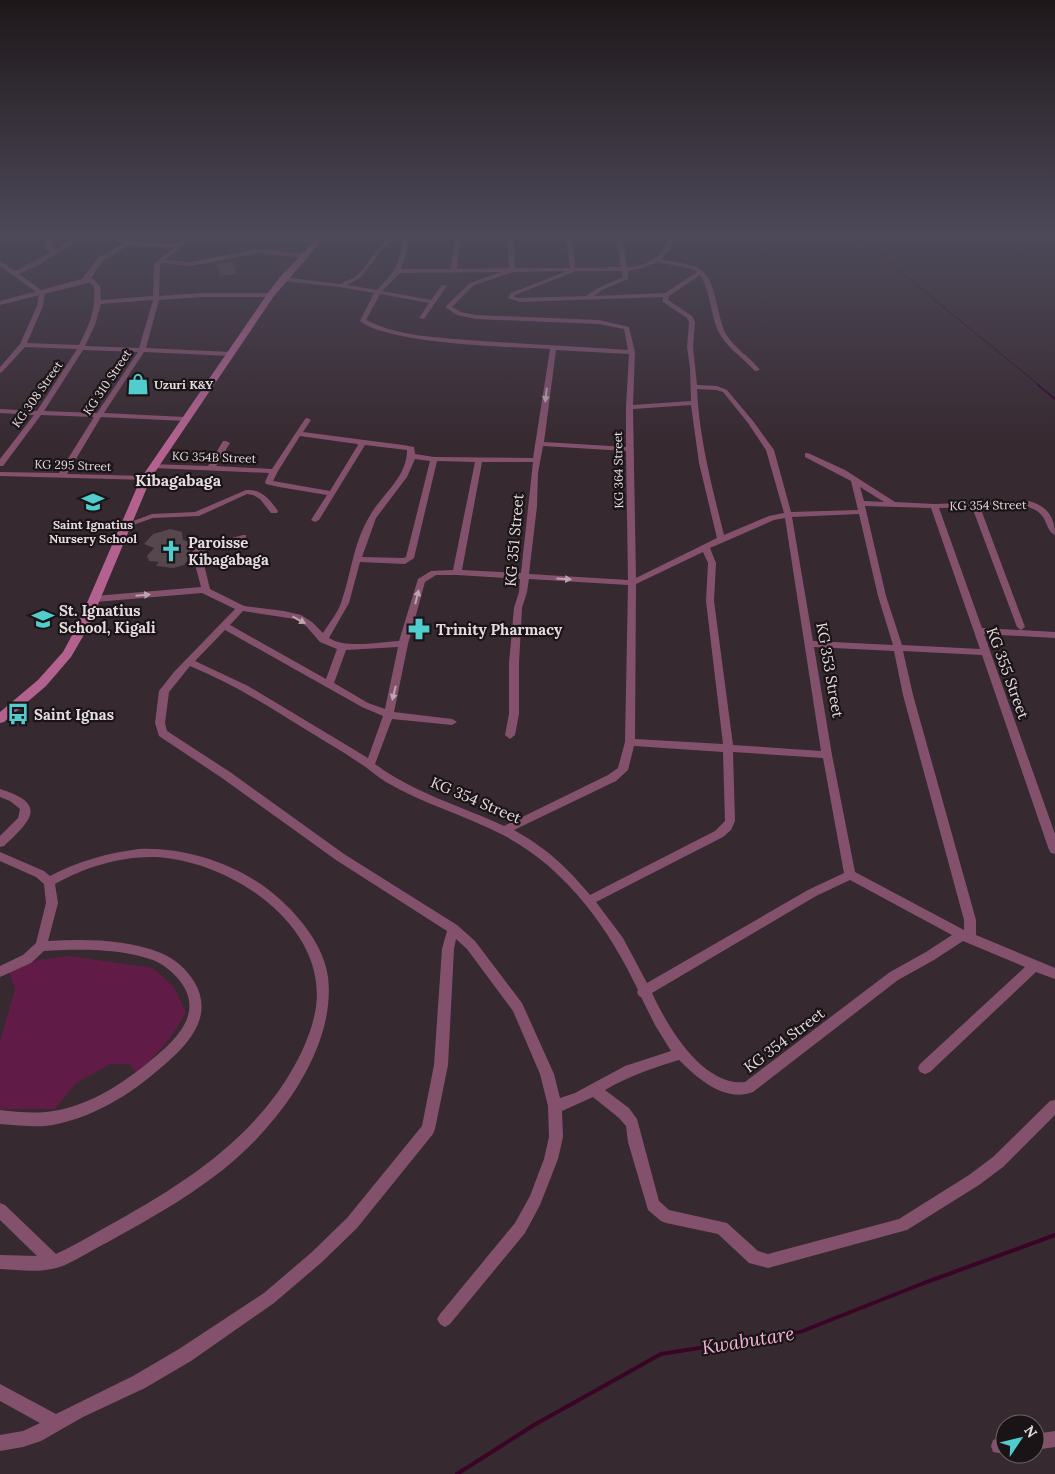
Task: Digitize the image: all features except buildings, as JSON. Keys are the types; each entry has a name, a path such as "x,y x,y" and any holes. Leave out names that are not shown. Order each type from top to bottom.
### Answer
{"main road":[{"path":"0,719 60,665 76,639 95,599 124,526 146,478 264,306"}],"street":[{"path":"0,371 16,351 23,346 40,306"},
{"name":"KG 308 Street","path":"0,464 40,413 81,348 96,306"},
{"name":"KG 310 Street","path":"62,475 98,415 142,350 154,306"},
{"path":"370,306 363,321 370,326 448,341 632,352"},
{"path":"422,318 430,306"},
{"name":"KG 364 Street","path":"448,306 459,314 476,317 599,322 619,325 628,330 632,352 629,408 632,583 630,742 623,770 612,778 505,830"},
{"path":"672,306 690,317 692,322 690,347 694,404 703,463 721,540"},
{"path":"716,306 723,334 757,370"},
{"path":"23,346 231,354"},
{"name":"KG 351 Street","path":"510,735 514,714 514,662 518,608 522,598 525,577 536,460 540,444 552,347"},
{"path":"0,356 16,351"},
{"name":"KG 353 Street","path":"694,387 722,390 751,422 770,450 788,515 804,619 811,644 827,755 850,875"},
{"path":"629,408 694,404"},
{"path":"0,411 185,419"},
{"path":"307,420 269,480 272,484 330,493"},
{"path":"298,434 403,447 411,450 412,456 402,477 372,518 357,559 344,606 323,640"},
{"path":"315,520 330,493 362,445 360,442"},
{"path":"211,468 226,443"},
{"path":"540,444 630,449"},
{"path":"808,455 842,472 855,482 895,505"},
{"path":"412,456 434,459 536,460"},
{"path":"357,559 404,561 410,558 434,459"},
{"path":"457,572 479,459"},
{"name":"KG 354B Street","path":"154,466 274,471"},
{"name":"KG 295 Street","path":"0,474 146,478"},
{"path":"855,482 882,596 898,647 910,705 970,920 966,937"},
{"path":"124,526 152,516 196,514 252,491 259,493 274,511"},
{"name":"KG 354 Street","path":"632,583 721,540 772,518 788,515 895,505 934,506 1018,502 1039,506 1044,511 1055,533"},
{"path":"975,504 1021,627"},
{"name":"KG 355 Street","path":"934,506 1055,850"},
{"path":"206,590 196,553 197,550 243,537"},
{"path":"588,901 728,828 730,821 728,748 712,622 712,563 705,547"},
{"path":"370,764 389,715 403,644 421,580 434,573 457,572 632,583"},
{"path":"95,599 206,590 241,608 298,618 323,640 342,647 403,644"},
{"path":"241,608 164,690 160,723 163,733 226,775 347,862 454,929 472,945 518,1008 547,1074 555,1106 556,1136 553,1152 535,1200 520,1228 445,1319"},
{"path":"225,626 365,705 389,715 452,722"},
{"path":"977,631 1055,635"},
{"path":"811,644 984,652"},
{"path":"329,684 342,647"},
{"name":"KG 354 Street","path":"190,662 216,672 254,692 370,764 390,779 522,838 551,861 566,875 588,901 625,953 654,1015 680,1054 701,1072 726,1088 738,1090 748,1088 894,976 966,937"},
{"path":"630,742 827,755"},
{"path":"0,793 16,798 27,809 21,821 0,843"},
{"path":"0,1262 54,1262 146,1213 216,1166 262,1123 287,1091 304,1063 317,1032 322,1004 320,974 316,956 313,946 302,930 270,897 230,871 169,854 136,854 82,866 62,874 49,882"},
{"path":"0,856 40,874 49,882 52,902 41,946 28,959 0,972"},
{"path":"644,992 812,893 850,875 966,937 1055,974"},
{"path":"0,1443 23,1440 139,1382 185,1355 269,1298 317,1257 352,1222 428,1129 441,1065 448,949 454,929"},
{"path":"0,1117 51,1119 88,1107 106,1098 137,1081 161,1060 182,1038 195,1018 196,1000 190,986 178,970 160,957 112,946 41,946"},
{"path":"925,1068 1036,965"},
{"path":"555,1106 575,1100 637,1067 680,1054"},
{"path":"596,1090 624,1113 632,1124 635,1142 653,1205 666,1216 722,1228 754,1258 768,1260 902,1225 974,1180 998,1162 1055,1106"},
{"path":"0,1210 54,1262"},
{"path":"0,1392 56,1422"}],"shaded area":[{"path":"70,956 153,968 173,986 186,1012 176,1030 164,1045 137,1073 129,1064 111,1064 77,1082 55,1109 0,1109 0,1041 15,989 8,970 38,960"}],"waterway":[{"path":"942,306 1040,386"},
{"path":"1038,385 1055,399"},
{"name":"Kwabutare","path":"457,1474 534,1425 661,1354 800,1332 924,1283 1055,1235"}],"place":[{"name":"Uzuri K&Y","path":"138,384"},
{"name":"Saint Ignatius Nursery School","path":"93,502"},
{"name":"Paroisse Kibagabaga","path":"171,551"},
{"name":"St. Ignatius School, Kigali","path":"43,619"},
{"name":"Trinity Pharmacy","path":"419,629"},
{"name":"Saint Ignas","path":"18,714"}],"district":[{"name":"Kibagabaga","path":"178,480"}]}
